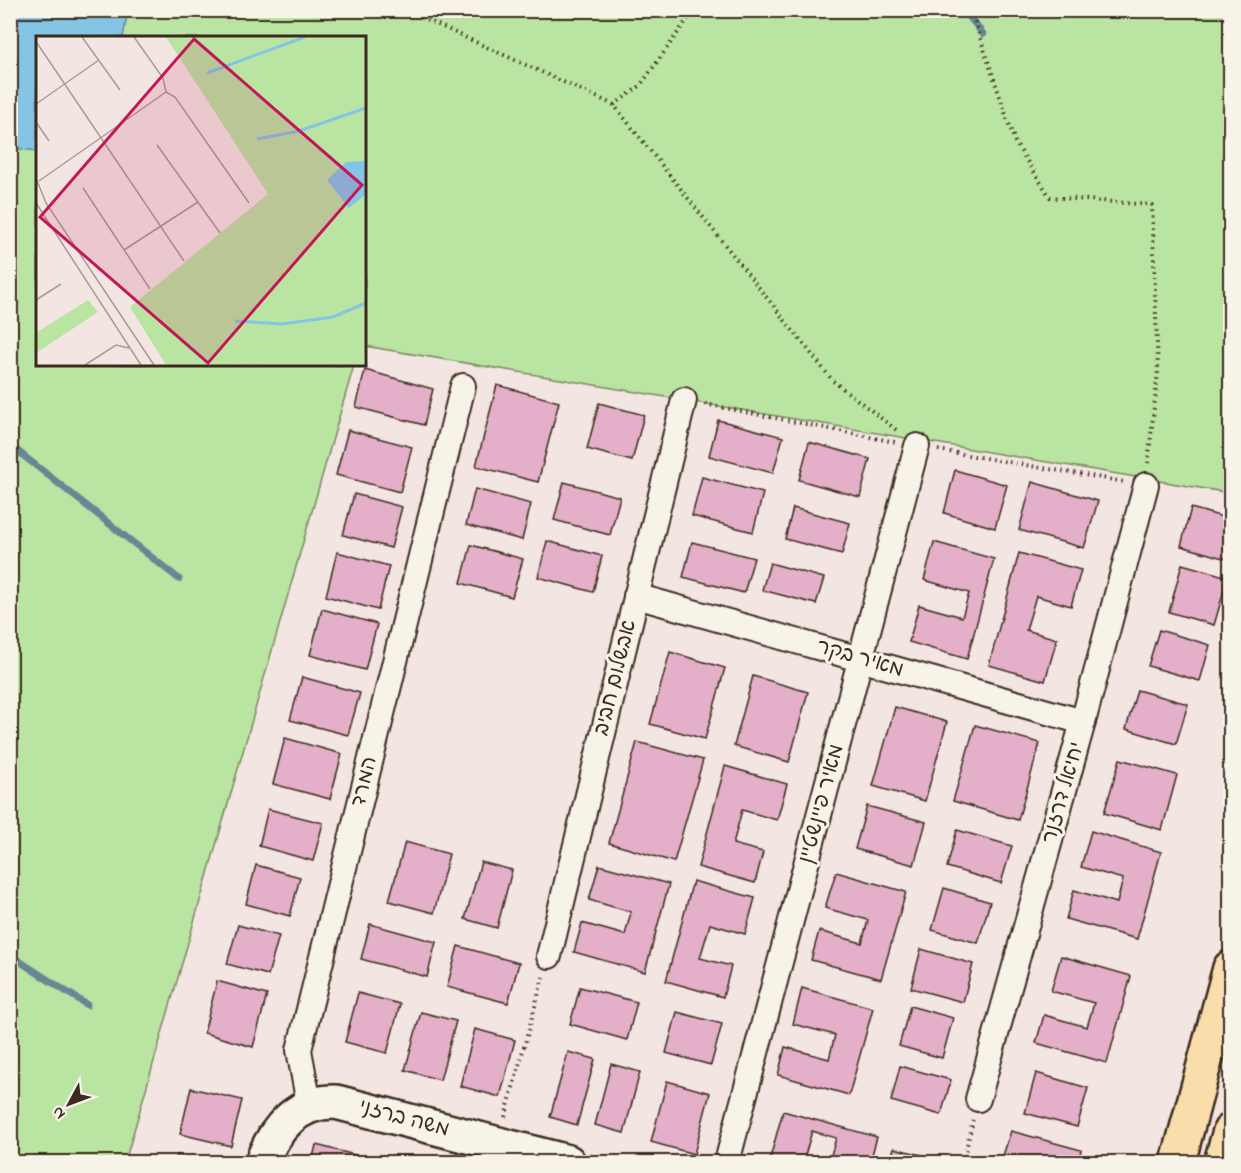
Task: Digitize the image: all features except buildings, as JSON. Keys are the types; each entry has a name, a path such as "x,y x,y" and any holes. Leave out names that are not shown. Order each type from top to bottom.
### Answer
{"main road":[{"path":"1178,1162 1230,968"},
{"path":"1221,1162 1230,1131"}],"street":[{"name":"המרד","path":"309,1104 299,1050 463,386"},
{"name":"אבשלום חביב","path":"549,956 684,400"},
{"name":"מאיר פיינשטיין","path":"727,1162 917,446"},
{"name":"יחיאל דרזנר","path":"978,1099 1146,485"},
{"name":"מאיר בקר","path":"636,596 1083,722"},
{"name":"משה ברזני","path":"309,1104 336,1102 568,1162"},
{"path":"262,1162 280,1128 293,1114 309,1104"}],"path":[{"path":"405,10 614,105 833,381 917,446"},
{"path":"614,105 640,86 688,17 699,10"},
{"path":"684,400 917,446 1146,485 1158,371 1152,205 1050,197 1015,142 971,10"},
{"path":"498,1144 549,956"},
{"path":"963,1162 978,1099"}],"green space":[{"path":"10,11 1230,11 1230,493 366,346 366,36 36,36 36,366 354,366 125,1162 11,1162"}],"water":[{"path":"11,10 128,11 123,36 36,36 36,151 11,148"}],"waterway":[{"path":"964,10 983,34"},
{"path":"10,445 179,579"},
{"path":"10,955 87,1005"}]}
